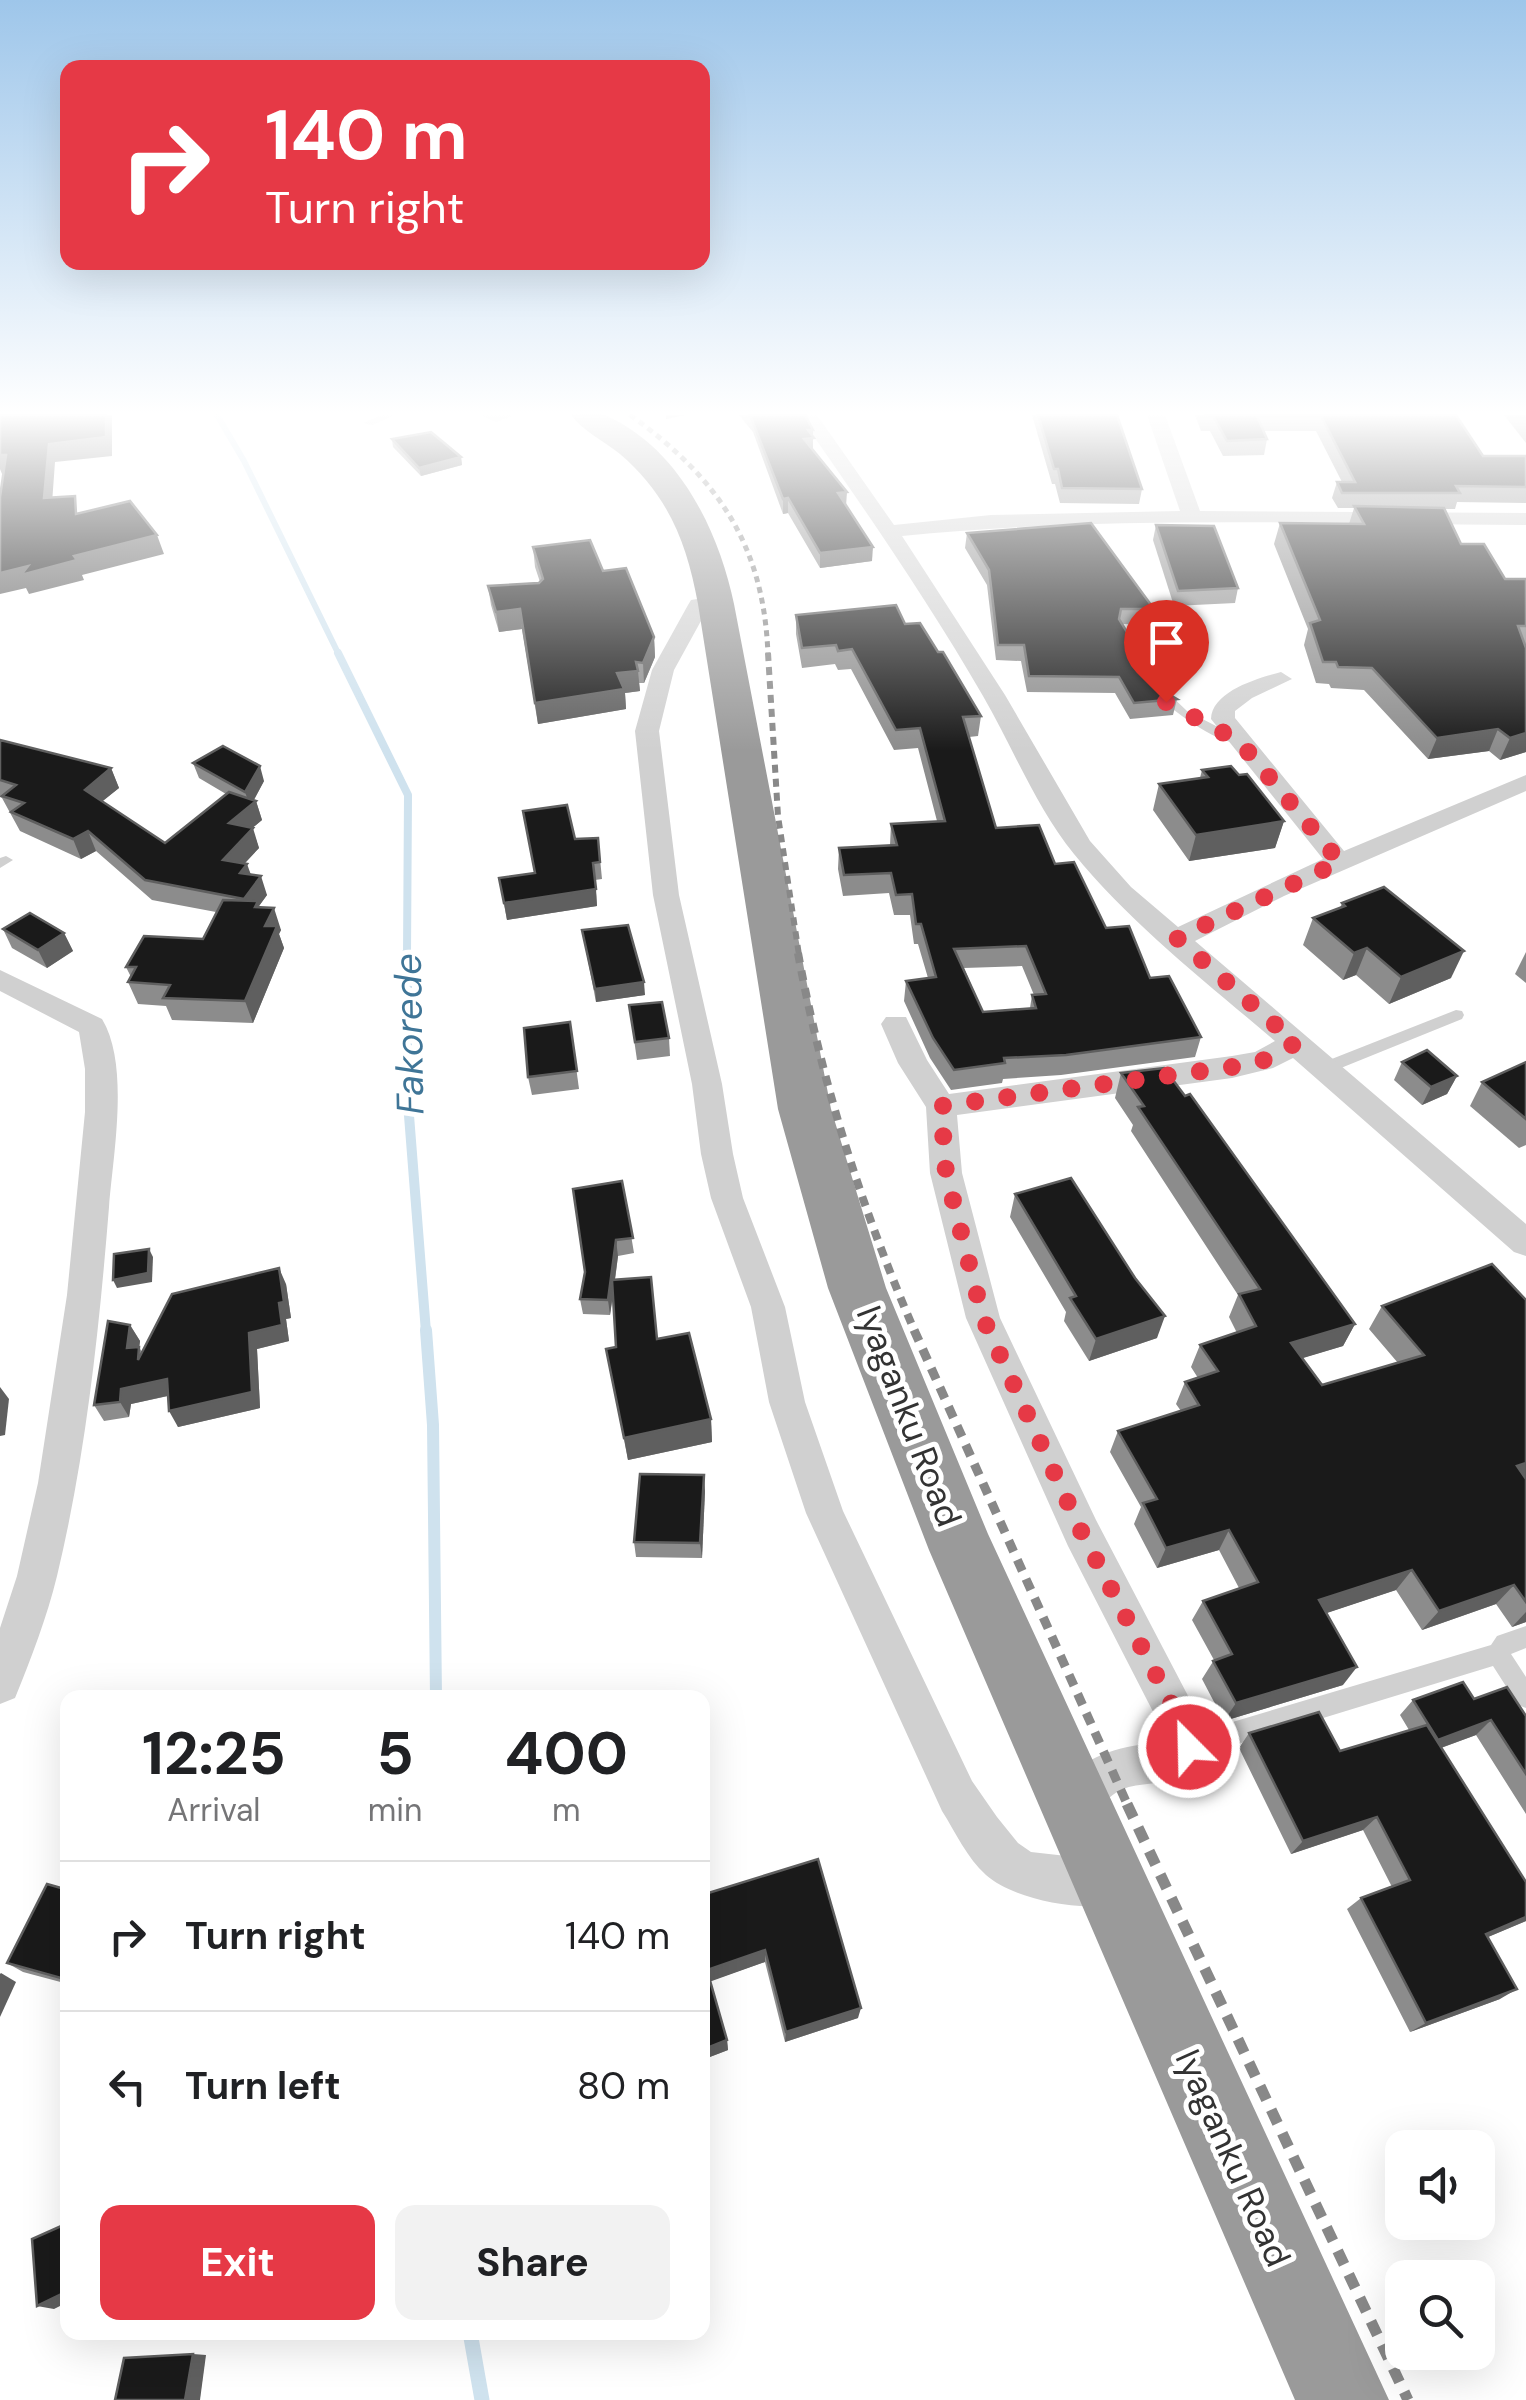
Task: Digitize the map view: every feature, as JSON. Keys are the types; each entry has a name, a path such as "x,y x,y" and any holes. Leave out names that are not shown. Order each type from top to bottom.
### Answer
{"highway":[{"name":"Iyaganku Road","path":"691,527 708,568 716,602 749,778 787,1026 836,1218 911,1435 1342,2400"}],"street":[{"path":"886,527 994,695 1029,763 1081,846 1122,893 1526,1243"},
{"path":"889,532 935,527"},
{"path":"716,602 699,605 688,619 663,670 646,731 650,779 666,896 707,1084 717,1154 728,1198 768,1307 787,1402 833,1530 949,1779 984,1836 1010,1865 1036,1875 1111,1884"},
{"path":"1281,679 1244,693 1223,708 1223,718 1340,862"},
{"path":"1177,938 1526,782"},
{"path":"0,979 92,1026 100,1054 102,1100 82,1328 60,1467 36,1579 0,1684"},
{"path":"896,1024 913,1064 941,1106 946,1173 983,1318 1082,1533 1187,1734 1189,1747 1185,1756 1110,1771 1075,1804"},
{"path":"941,1106 1232,1067 1262,1061 1296,1043"}],"lane":[{"path":"1150,674 1166,702 1239,741"},
{"path":"1326,1068 1456,1015"},
{"path":"1189,1747 1498,1654 1505,1644 1526,1638"},
{"path":"1498,1654 1524,1691"}],"building":[{"path":"0,527 151,527 157,535 74,556 77,560 21,575 28,566 0,573"},
{"path":"805,527 860,527 873,547 820,553"},
{"path":"1094,527 1154,609 1121,609 1119,619 1162,690 1177,699 1134,703 1119,677 1029,676 1024,645 998,645 989,570 967,533"},
{"path":"1157,527 1214,527 1238,588 1178,591"},
{"path":"1282,527 1453,527 1461,544 1484,544 1505,579 1526,579 1526,626 1518,626 1526,648 1526,733 1510,738 1498,729 1437,738 1372,668 1338,667 1336,662 1323,662 1310,623 1320,620"},
{"path":"590,540 603,571 626,568 654,637 643,663 636,662 638,671 617,673 624,689 535,703 520,609 496,612 488,586 539,583 543,579 533,547"},
{"path":"896,605 905,624 920,623 938,652 943,652 981,716 963,717 996,828 1039,825 1055,864 1074,862 1106,928 1129,926 1150,978 1169,976 1201,1037 1066,1055 1004,1058 1005,1063 954,1070 933,1038 906,981 936,977 921,924 916,924 912,894 896,895 891,873 844,875 839,848 897,845 891,824 945,821 920,728 896,730 852,649 838,651 836,645 802,648 796,615","holes":["1026,946 1046,994 1032,995 1036,1008 983,1012 954,949"]},
{"path":"0,740 111,768 85,790 165,843 229,792 256,801 229,823 253,828 223,860 247,864 240,873 261,876 244,899 145,880 88,831 73,839 11,812 24,803 2,796 16,785 0,780"},
{"path":"223,746 260,766 245,792 193,763"},
{"path":"1231,766 1239,775 1247,774 1284,821 1196,835 1159,784 1208,777 1202,770"},
{"path":"567,805 575,839 598,838 600,862 593,863 596,889 504,903 499,878 535,873 523,811"},
{"path":"1384,887 1464,951 1401,977 1367,948 1354,953 1313,918"},
{"path":"223,900 258,901 255,907 274,908 265,926 277,926 245,1001 163,998 170,985 128,982 136,967 126,967 144,936 203,939"},
{"path":"30,913 64,933 38,950 3,929"},
{"path":"628,925 644,982 595,989 582,930"},
{"path":"662,1002 669,1038 635,1042 629,1005"},
{"path":"570,1022 577,1071 528,1077 524,1028"},
{"path":"1427,1050 1457,1076 1431,1087 1402,1062"},
{"path":"1526,1062 1526,1119 1482,1082"},
{"path":"1164,1068 1185,1096 1190,1094 1355,1324 1291,1343 1322,1385 1424,1355 1382,1306 1492,1264 1526,1300 1526,1463 1517,1466 1526,1479 1526,1602 1514,1585 1439,1611 1412,1570 1319,1600 1357,1667 1236,1703 1213,1661 1232,1654 1203,1601 1258,1582 1229,1530 1166,1548 1143,1503 1157,1499 1118,1431 1199,1405 1185,1382 1218,1371 1200,1345 1256,1326 1239,1294 1260,1289 1138,1107 1144,1106 1121,1073"},
{"path":"1071,1178 1135,1278 1165,1316 1096,1339 1070,1298 1076,1296 1015,1194"},
{"path":"622,1181 633,1238 616,1240 608,1300 580,1299 585,1272 573,1189"},
{"path":"149,1249 148,1273 113,1280 114,1254"},
{"path":"279,1268 284,1302 279,1303 282,1325 249,1333 252,1392 169,1411 167,1379 121,1389 120,1402 94,1405 108,1321 130,1325 127,1348 139,1347 138,1360 172,1294"},
{"path":"651,1277 657,1339 689,1333 711,1419 624,1438 606,1349 616,1347 612,1280"},
{"path":"640,1474 704,1475 700,1543 634,1542"},
{"path":"1463,1682 1474,1699 1507,1687 1526,1716 1526,1774 1491,1720 1438,1740 1413,1700"},
{"path":"1319,1712 1340,1751 1427,1725 1526,1882 1526,1917 1486,1934 1517,1989 1426,2023 1361,1898 1410,1880 1377,1817 1303,1841 1249,1733"},
{"path":"818,1859 861,2008 786,2032 765,1950 710,1969 710,1893"},
{"path":"47,1884 60,1888 60,1978 7,1963"},
{"path":"710,1980 727,2040 710,2047"},
{"path":"60,2227 60,2295 37,2306 32,2239"},
{"path":"193,2354 185,2400 115,2400 124,2358"}],"waterway":[{"name":"Fakorede","path":"276,527 339,655"},
{"name":"Fakorede","path":"338,653 408,795 407,955"},
{"name":"Fakorede","path":"407,955 407,1090 426,1332"},
{"name":"Fakorede","path":"426,1330 433,1425 436,1690"},
{"name":"Fakorede","path":"471,2340 482,2400"}],"railway":[{"path":"735,527 757,580 768,655"},
{"path":"768,653 778,816 799,955"},
{"path":"798,953 819,1050 846,1146 915,1332"},
{"path":"914,1330 1128,1806"},
{"path":"1127,1804 1408,2400"}],"route":[{"path":"1166,702 1239,741 1340,862 1177,938 1296,1043 1262,1061 1232,1067 941,1106 946,1173 983,1318 1082,1533 1187,1734 1189,1747"}]}
